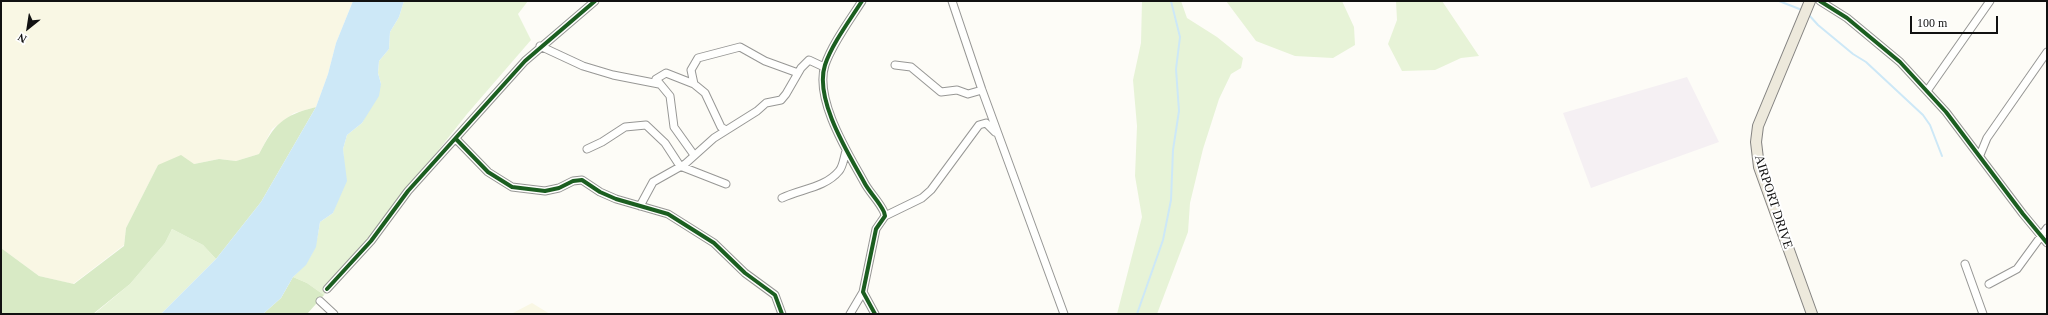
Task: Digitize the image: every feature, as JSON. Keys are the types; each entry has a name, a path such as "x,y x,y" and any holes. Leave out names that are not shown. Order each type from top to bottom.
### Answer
{"main road":[{"name":"AIRPORT DRIVE","path":"1810,1 1762,116 1756,142 1759,167 1812,314"}],"street":[{"path":"327,289 371,241 408,192 525,61 540,46 595,1"},
{"path":"862,1 833,46 824,66 822,80 830,117 846,151 885,216"},
{"path":"952,1 997,133 1064,314"},
{"path":"1820,1 1846,18 1900,62 1927,91 1980,155 2044,240"},
{"path":"1927,91 1990,1"},
{"path":"540,46 583,66 613,75 659,84"},
{"path":"694,84 691,70 698,58 740,47 765,61 798,73"},
{"path":"1980,155 1987,138 2047,52"},
{"path":"640,206 653,182 680,166 726,130 757,111 766,103 781,100 798,73 809,60 824,66"},
{"path":"895,65 911,67 941,92 946,93 957,90 968,94 982,90"},
{"path":"694,156 674,127 670,96 656,79 666,73 694,84 705,93 721,127 726,130"},
{"path":"850,314 864,292 876,229 885,216 922,198 931,190 979,125 986,123 997,133"},
{"path":"587,149 602,142 625,127 646,125 665,143 680,166 726,184"},
{"path":"456,139 488,172 512,187 545,191 559,188 573,181 582,180 600,192 668,214 714,243 745,273 775,295 782,314"},
{"path":"782,198 820,185 827,180 839,171 846,151"},
{"path":"1989,284 2018,269 2044,240 2047,228"},
{"path":"1965,264 1983,314"},
{"path":"864,292 875,314"},
{"path":"320,300 334,314"}],"shaded area":[{"path":"1,1 353,1 336,43 328,74 316,107 294,113 272,129 259,154 236,161 219,159 194,164 158,165 126,228 124,245 73,284 39,276 1,248"},
{"path":"1687,77 1719,142 1591,188 1563,113"},
{"path":"532,303 550,314 511,314"}],"green space":[{"path":"404,1 528,1 518,14 531,40 467,114 324,295 307,283 293,277 305,264 315,246 320,222 333,213 344,163 343,149 347,135 362,123 381,84 378,73 379,61 389,49 390,32 399,17"},
{"path":"1142,1 1181,1 1187,18 1217,37 1243,58 1241,68 1231,74 1219,99 1203,149 1190,203 1188,232 1157,314 1117,314 1142,217 1135,176 1137,126 1133,80 1141,43"},
{"path":"1226,1 1342,1 1354,27 1355,45 1333,58 1295,56 1256,41"},
{"path":"1396,1 1442,1 1479,56 1461,58 1435,70 1402,71 1388,44 1397,20"},
{"path":"316,107 261,202 216,259 203,245 172,229 165,243 130,284 93,314 1,314 1,248 39,276 74,284 124,246 126,228 158,165 181,155 194,164 219,159 236,161 259,154 270,135 280,123 304,110"},
{"path":"172,229 203,245 216,259 161,314 94,314 130,284 165,243"},
{"path":"293,277 307,283 324,295 307,314 263,314 281,298"}],"water":[{"path":"353,1 404,1 399,17 390,32 389,49 379,61 378,73 381,84 379,96 362,123 347,135 343,149 347,181 333,213 320,222 316,247 306,265 293,277 281,298 263,314 161,314 216,259 261,202 316,107 328,74 336,43"}],"waterway":[{"path":"1137,314 1163,240 1171,200 1173,150 1179,111 1176,69 1180,37 1171,1"},
{"path":"1779,1 1802,10"},
{"path":"1808,14 1818,25 1853,54 1866,62 1923,115 1930,125 1942,156"}],"cycle path":[{"path":"327,289 371,241 408,191 525,61 595,1"},
{"path":"862,1 832,49 825,65 823,79 824,94 834,125 857,170 866,186 882,208 885,216 876,229 863,292 875,314"},
{"path":"1820,1 1847,18 1900,62 1946,112 2023,214 2047,243"},
{"path":"456,139 488,172 512,187 545,191 559,188 573,181 582,180 600,192 616,199 668,214 714,243 745,273 775,295 782,314"}]}
